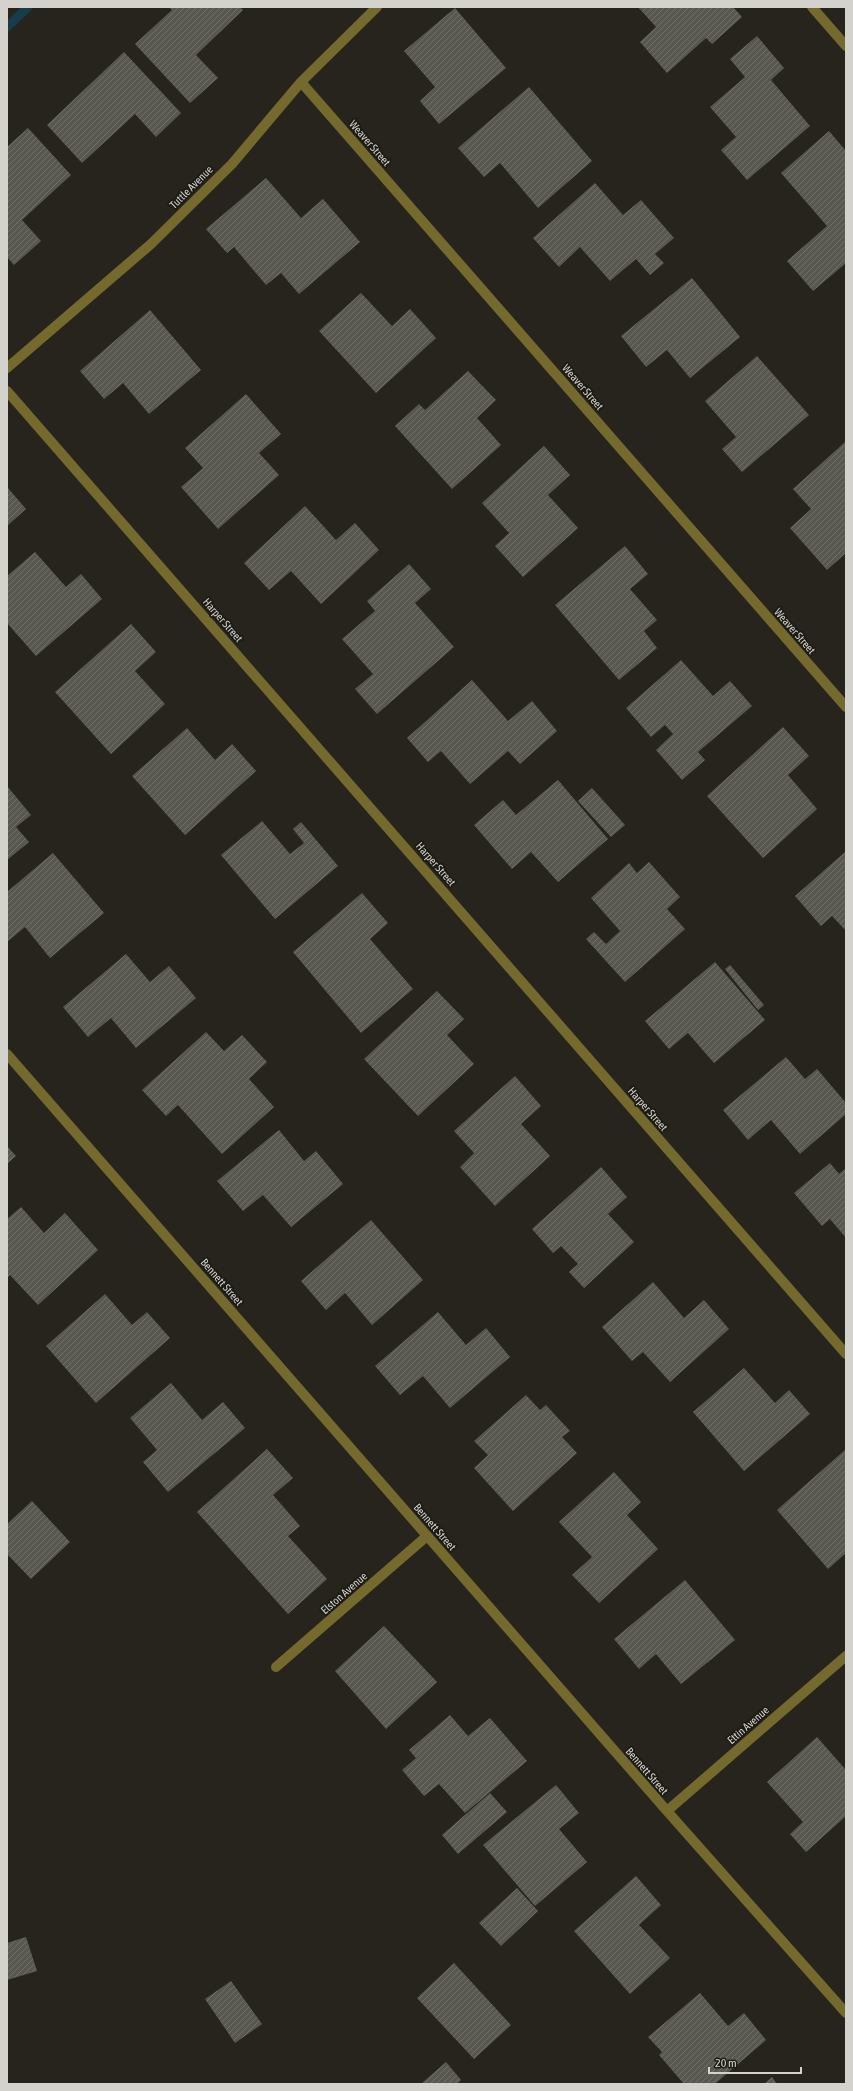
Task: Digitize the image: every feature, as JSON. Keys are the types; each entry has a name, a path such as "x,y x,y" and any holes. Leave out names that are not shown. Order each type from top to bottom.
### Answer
{"street":[{"name":"Tuttle Avenue","path":"7,368 151,244 232,164 301,82 377,7"},
{"path":"812,7 846,46"},
{"name":"Weaver Street","path":"301,82 846,707"},
{"name":"Harper Street","path":"7,391 846,1354"},
{"name":"Bennett Street","path":"7,1054 667,1811 846,2013"},
{"name":"Elston Avenue","path":"276,1667 427,1536"},
{"name":"Ettin Avenue","path":"667,1811 846,1656"}],"building":[{"path":"169,7 240,7 243,10 196,55 218,78 190,103 135,44 172,10"},
{"path":"638,7 733,7 742,17 712,44 706,38 667,73 640,42 656,27"},
{"path":"455,8 506,68 439,124 420,101 435,87 404,51"},
{"path":"757,36 784,68 771,80 810,126 747,180 721,150 736,137 710,107 745,77 730,59"},
{"path":"124,52 181,113 156,137 135,114 82,163 47,125"},
{"path":"529,87 592,161 538,208 500,163 484,177 458,148"},
{"path":"28,128 71,175 22,220 41,241 14,265 7,257 7,147"},
{"path":"829,131 846,151 846,263 813,291 787,261 827,226 781,173"},
{"path":"266,178 301,218 323,199 360,242 299,294 281,273 266,285 234,247 227,253 206,229"},
{"path":"595,183 623,215 641,200 674,238 655,254 664,263 650,275 636,259 610,281 580,247 559,267 533,238"},
{"path":"692,278 740,337 690,378 667,350 646,367 621,336"},
{"path":"361,293 392,326 410,309 436,338 376,393 319,331"},
{"path":"150,310 201,370 149,414 123,383 104,399 80,371"},
{"path":"757,356 809,415 742,472 722,449 736,437 705,401"},
{"path":"468,371 496,400 477,418 501,445 452,489 395,426 419,404 425,410"},
{"path":"246,394 281,434 259,453 279,475 218,529 181,487 203,468 185,448"},
{"path":"845,442 846,553 827,570 790,528 811,509 793,489"},
{"path":"544,446 570,475 548,495 578,528 523,577 495,546 509,533 482,503"},
{"path":"7,487 26,509 7,526"},
{"path":"305,506 336,540 355,523 379,550 321,604 291,571 269,590 244,563"},
{"path":"625,546 648,574 630,589 657,620 644,631 657,648 619,680 555,605"},
{"path":"35,552 66,587 81,574 102,599 36,656 7,623 7,576"},
{"path":"409,564 431,589 415,603 454,647 377,714 355,689 373,674 342,639 375,611 367,601"},
{"path":"131,624 156,652 135,671 165,704 111,754 55,692"},
{"path":"681,660 713,696 730,681 752,706 698,752 705,760 682,780 656,750 673,734 665,725 651,737 626,708"},
{"path":"472,680 508,721 532,701 557,731 520,764 508,751 470,784 441,751 428,762 407,738"},
{"path":"783,727 809,756 788,775 817,809 763,858 707,796"},
{"path":"187,728 215,760 232,744 256,771 185,835 132,776"},
{"path":"558,780 608,839 558,882 531,852 512,869 474,825 503,800 516,815"},
{"path":"7,786 31,815 16,827 29,842 7,860"},
{"path":"592,788 625,825 611,837 578,801"},
{"path":"262,821 290,854 304,843 293,829 301,822 338,866 275,919 221,855"},
{"path":"845,852 846,931 832,916 821,926 795,896"},
{"path":"53,853 104,913 50,958 25,927 7,942 7,892"},
{"path":"649,862 680,897 667,909 685,929 625,982 586,939 594,932 606,944 620,931 591,898 629,863 637,873"},
{"path":"362,893 388,923 370,939 413,989 361,1033 293,952"},
{"path":"126,954 150,982 169,966 196,998 136,1048 111,1018 88,1037 63,1007"},
{"path":"715,962 765,1020 714,1063 688,1033 669,1049 645,1021"},
{"path":"730,965 764,1005 758,1010 725,969"},
{"path":"437,991 464,1019 447,1035 474,1064 418,1116 364,1059"},
{"path":"206,1032 224,1051 242,1035 267,1062 249,1079 274,1107 222,1154 178,1105 166,1116 142,1090"},
{"path":"786,1057 805,1079 817,1069 846,1103 846,1114 800,1154 771,1120 748,1140 723,1110"},
{"path":"515,1076 541,1106 521,1124 550,1156 495,1206 460,1167 474,1153 454,1131"},
{"path":"279,1130 304,1161 316,1151 343,1184 291,1227 263,1195 243,1211 217,1181"},
{"path":"7,1146 16,1156 7,1164"},
{"path":"830,1163 839,1174 846,1168 846,1238 830,1219 822,1226 794,1193"},
{"path":"601,1167 627,1197 608,1214 634,1242 584,1288 569,1272 578,1264 561,1246 553,1253 532,1229"},
{"path":"21,1207 44,1233 65,1213 98,1250 38,1305 10,1275 7,1278 7,1219"},
{"path":"371,1220 423,1280 372,1325 345,1293 326,1310 301,1281"},
{"path":"653,1282 684,1318 704,1300 729,1329 670,1382 643,1352 632,1361 602,1327"},
{"path":"105,1294 132,1325 147,1312 170,1338 96,1403 46,1346"},
{"path":"438,1312 466,1345 486,1328 510,1357 450,1408 423,1376 400,1395 375,1366"},
{"path":"744,1368 775,1403 789,1390 810,1414 744,1471 693,1412"},
{"path":"171,1383 202,1420 223,1402 245,1428 168,1492 143,1462 157,1450 130,1418"},
{"path":"526,1395 540,1410 546,1405 570,1431 562,1437 577,1453 513,1511 474,1468 488,1455 474,1441"},
{"path":"267,1449 293,1478 273,1495 300,1526 288,1536 327,1579 288,1614 197,1512"},
{"path":"846,1449 846,1553 828,1569 777,1510"},
{"path":"614,1472 641,1502 627,1515 658,1549 599,1603 572,1575 592,1557 559,1522"},
{"path":"32,1501 70,1542 31,1579 7,1554 7,1524"},
{"path":"685,1580 735,1640 681,1684 656,1654 639,1669 614,1639"},
{"path":"384,1626 437,1682 386,1729 335,1671"},
{"path":"450,1715 468,1736 490,1718 527,1761 465,1813 439,1784 424,1796 402,1770 416,1758 409,1750"},
{"path":"817,1737 846,1770 846,1816 806,1852 790,1834 803,1822 767,1782"},
{"path":"556,1785 579,1813 559,1829 587,1862 535,1906 483,1845"},
{"path":"490,1793 507,1812 458,1854 442,1835"},
{"path":"636,1876 661,1905 639,1925 670,1958 630,1994 574,1931"},
{"path":"517,1888 538,1911 501,1946 479,1923"},
{"path":"26,1937 37,1971 7,1980 7,1943"},
{"path":"454,1963 511,2025 474,2059 417,1998"},
{"path":"231,1981 262,2024 235,2043 205,1999"},
{"path":"700,1993 728,2026 744,2013 766,2040 716,2083 718,2084 684,2084 659,2055 662,2052 648,2037"},
{"path":"446,2062 461,2080 457,2084 421,2084"},
{"path":"772,2077 777,2084 764,2084"}],"waterway":[{"path":"7,27 28,7"}]}
